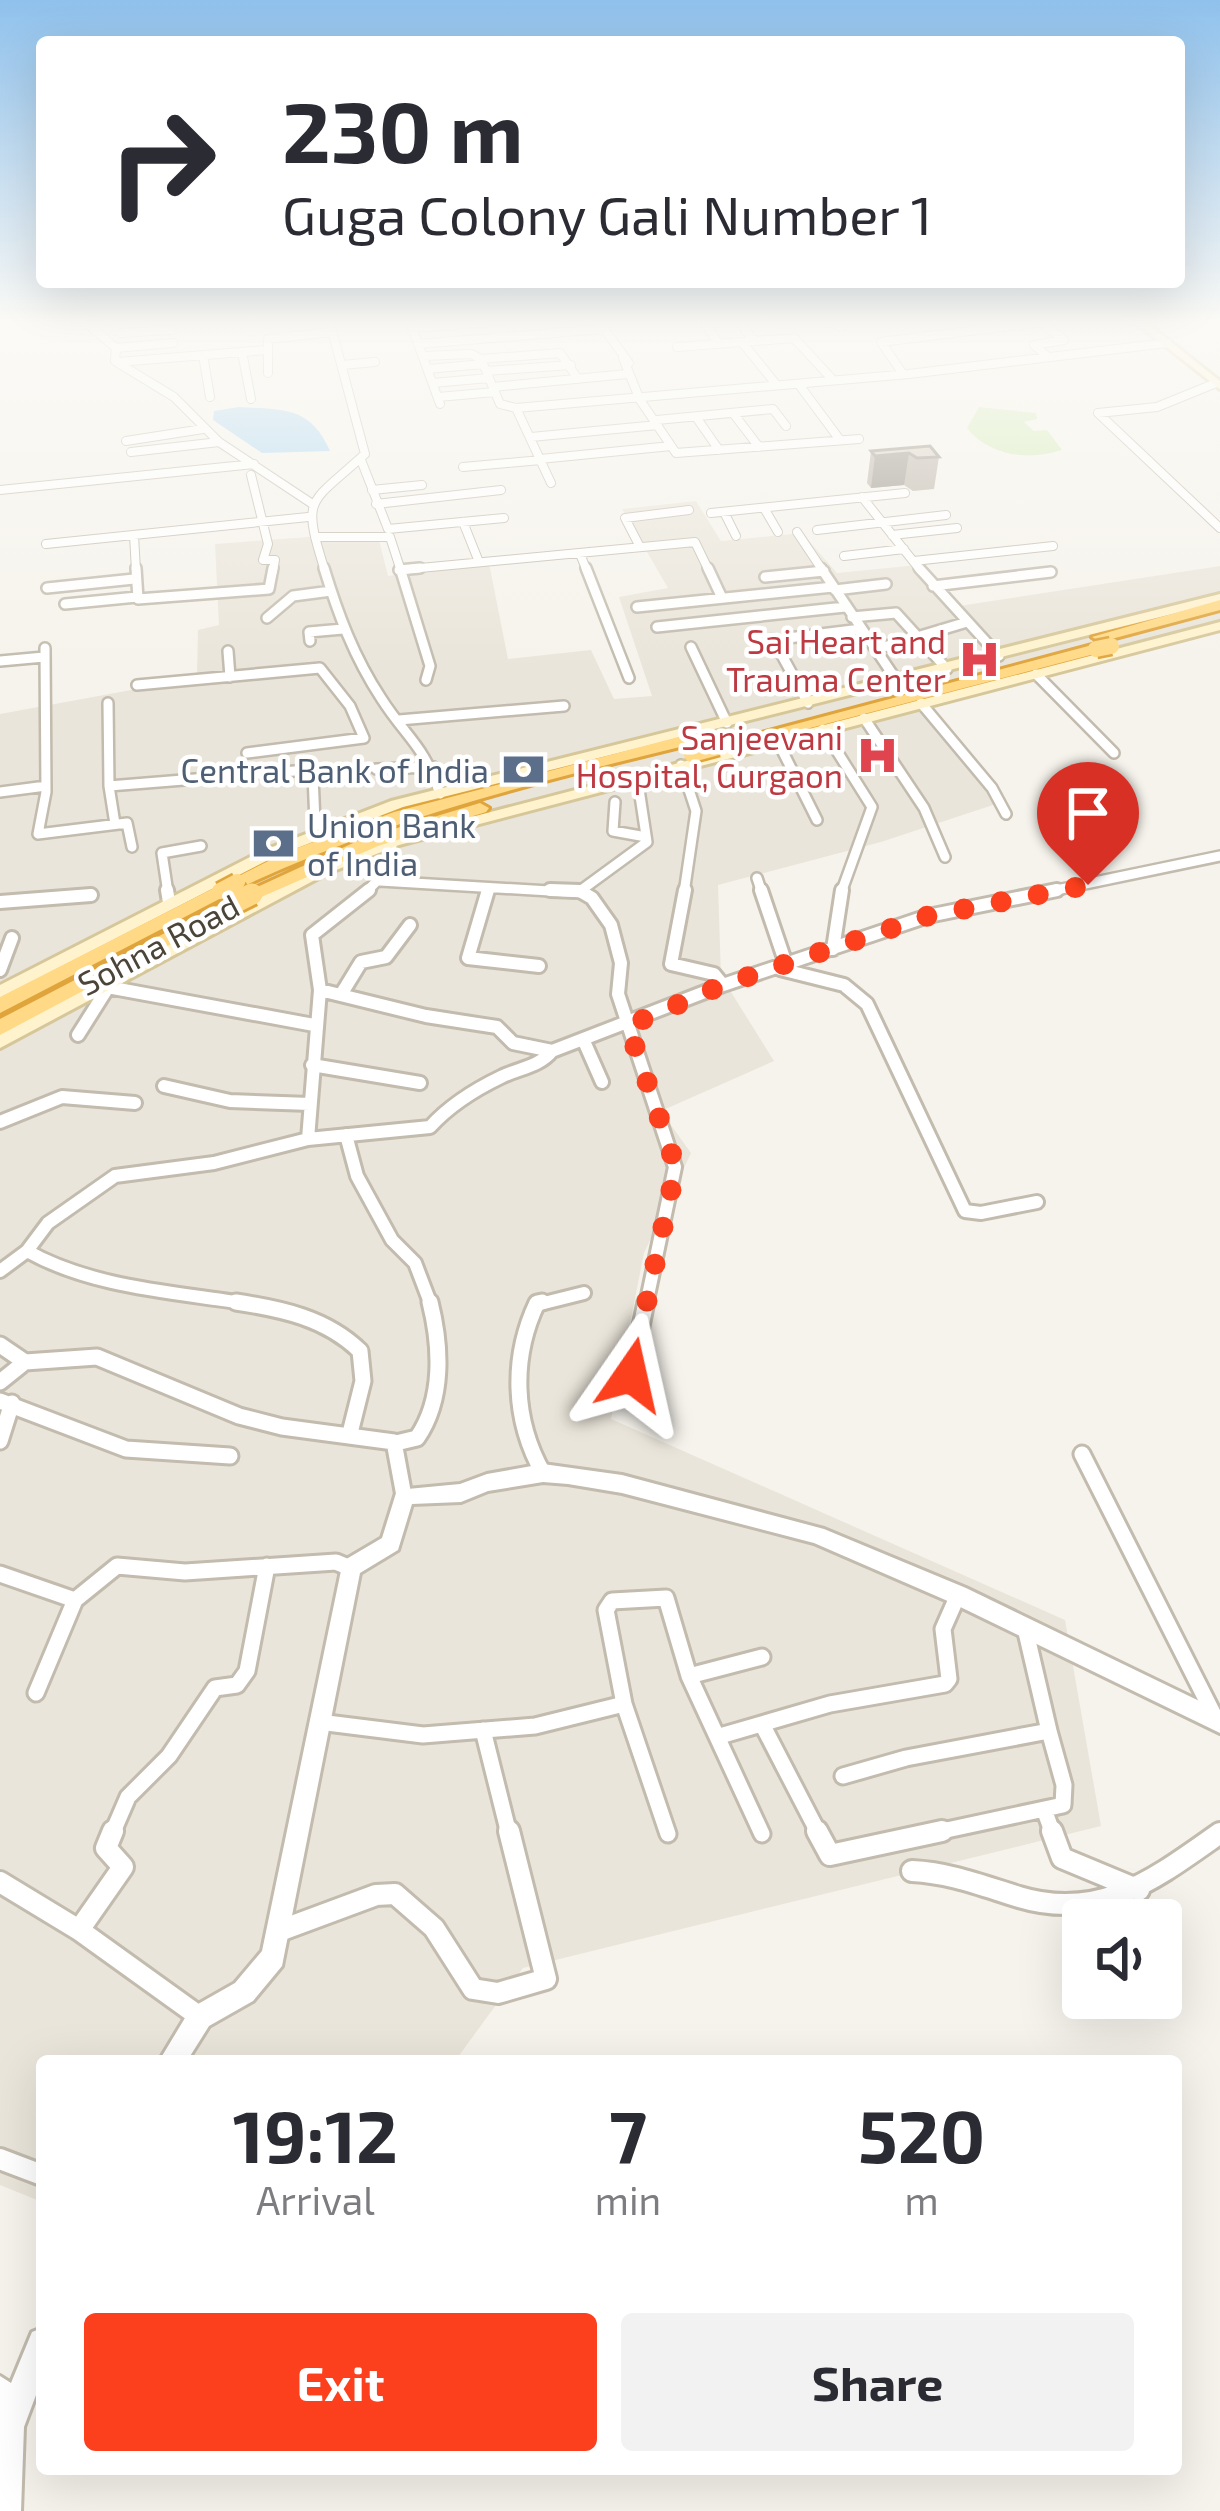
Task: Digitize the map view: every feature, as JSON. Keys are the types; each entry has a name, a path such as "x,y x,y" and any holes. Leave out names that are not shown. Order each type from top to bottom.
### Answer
{"highway":[{"name":"Sohna Road","path":"1098,643 1220,602"},
{"name":"Sohna Road","path":"0,1006 236,892 427,824 698,747 1098,643 1220,617"},
{"name":"Sohna Road","path":"0,1028 236,892"}],"main road":[{"path":"0,992 169,902 236,892 320,870 393,842 637,776 698,747 727,722 999,656 1220,626"},
{"path":"0,1042 105,987 320,831 440,794 698,747 777,740 1036,674 1098,643"}],"street":[{"path":"126,441 157,436"},
{"path":"211,436 253,469 269,474 311,503"},
{"path":"362,436 361,460 311,503 308,517 343,628 382,701 434,767 440,794"},
{"path":"540,436 531,437 551,483"},
{"path":"589,436 600,453"},
{"path":"665,436 676,453 859,439"},
{"path":"709,436 719,451"},
{"path":"751,436 759,447"},
{"path":"837,436 840,440"},
{"path":"1123,436 1220,528"},
{"path":"131,452 219,442"},
{"path":"463,467 671,446"},
{"path":"361,460 388,529 504,518"},
{"path":"235,477 253,469"},
{"path":"0,490 253,469"},
{"path":"253,469 268,544 263,545 263,560 275,560 269,589"},
{"path":"372,490 422,485"},
{"path":"376,504 501,490"},
{"path":"711,513 905,493"},
{"path":"862,497 933,586 999,656"},
{"path":"616,505 640,548"},
{"path":"764,508 778,532"},
{"path":"625,518 689,510"},
{"path":"724,512 736,536"},
{"path":"817,530 946,514"},
{"path":"46,544 308,517"},
{"path":"463,522 478,562"},
{"path":"892,535 957,528"},
{"path":"797,532 897,681"},
{"path":"134,536 137,597"},
{"path":"315,537 389,536 430,666 426,680"},
{"path":"400,570 695,542 722,598"},
{"path":"914,562 1053,546"},
{"path":"844,556 904,549"},
{"path":"580,554 629,678"},
{"path":"765,577 824,572"},
{"path":"933,586 1051,572"},
{"path":"778,576 802,611"},
{"path":"47,588 134,580"},
{"path":"637,607 886,584"},
{"path":"65,604 269,589 281,599"},
{"path":"267,618 281,599 331,591"},
{"path":"657,627 845,607"},
{"path":"852,617 896,613 947,669"},
{"path":"877,649 967,622"},
{"path":"310,641 309,632 343,628"},
{"path":"788,638 861,629"},
{"path":"773,639 808,703"},
{"path":"691,647 727,722"},
{"path":"228,651 230,677"},
{"path":"0,661 44,653 46,786 38,833 127,823 132,847"},
{"path":"137,685 320,668 350,706 363,740 247,753"},
{"path":"1036,674 1114,753"},
{"path":"350,706 382,701"},
{"path":"108,703 109,786 115,824"},
{"path":"920,703 992,788 1006,814"},
{"path":"399,719 564,706"},
{"path":"864,718 924,808 946,857"},
{"path":"823,728 872,807 839,897 833,949"},
{"path":"777,740 817,820"},
{"path":"698,747 695,820 670,964 714,974 723,985"},
{"path":"376,769 434,767"},
{"path":"109,786 307,770 313,775 315,823 320,831"},
{"path":"580,892 646,842 637,776"},
{"path":"0,792 46,786"},
{"path":"615,802 614,831 646,836"},
{"path":"308,1139 320,990 312,935 380,880 392,858 393,842"},
{"path":"169,902 161,853 201,846"},
{"path":"1,1267 27,1251 48,1223 115,1176 214,1163 308,1139 436,1125 445,1111 502,1076 544,1061 552,1051 628,1026 723,985 946,911 1220,856"},
{"path":"757,878 783,968"},
{"path":"380,880 580,892 592,898 611,925 620,963 618,994 676,1167 631,1375"},
{"path":"488,888 468,958 539,966"},
{"path":"0,902 91,895"},
{"path":"342,993 361,962 386,957 410,925"},
{"path":"0,970 12,938"},
{"path":"783,968 844,985 867,1004 965,1211 981,1213 1037,1202"},
{"path":"79,1035 105,987 314,1025"},
{"path":"320,990 426,1016 496,1027 514,1042 552,1051"},
{"path":"583,1039 602,1082"},
{"path":"312,1066 420,1083"},
{"path":"164,1086 230,1101 310,1104"},
{"path":"0,1122 62,1097 135,1103"},
{"path":"0,1382 26,1362 97,1357 239,1416 281,1427 408,1444 420,1437 434,1401 438,1332 432,1302 415,1263 392,1242 377,1208 358,1184 348,1160 346,1135"},
{"path":"27,1251 104,1278 291,1312 350,1337 362,1353 362,1381 350,1433"},
{"path":"543,1474 526,1450 517,1373 537,1303 584,1293"},
{"path":"0,1345 26,1362"},
{"path":"0,1441 6,1402 126,1449 230,1456"},
{"path":"176,2055 200,2017 257,1982 273,1957 350,1568 391,1544 404,1496 396,1443"},
{"path":"1082,1454 1219,1722"},
{"path":"404,1496 461,1493 487,1483 543,1474 622,1484 817,1535 958,1595 1219,1722"},
{"path":"36,1693 75,1600 121,1565 184,1572 335,1562 350,1568"},
{"path":"79,1930 123,1867 106,1848 128,1797 169,1756 215,1688 237,1685 247,1671 267,1566"},
{"path":"0,1574 75,1600"},
{"path":"720,1736 830,1704 945,1684 949,1678 943,1629 958,1595"},
{"path":"668,1835 624,1704 606,1610 612,1601 666,1598 689,1676 762,1834"},
{"path":"763,1726 830,1855 1045,1812 1063,1805 1066,1795 1025,1628"},
{"path":"689,1676 762,1657"},
{"path":"319,1722 422,1735 535,1726 624,1704"},
{"path":"279,1931 376,1895 395,1894 434,1928 473,1989 497,1994 546,1979 483,1730"},
{"path":"843,1776 905,1758 1049,1731"},
{"path":"1045,1812 1062,1858 1139,1890"},
{"path":"912,1871 949,1872 1061,1909 1099,1905 1139,1890 1220,1834"},
{"path":"0,1882 79,1930 200,2017"},
{"path":"0,2159 36,2173"},
{"path":"9,2427 36,2357"},
{"path":"0,2391 9,2427 6,2511"}],"shaded area":[{"path":"696,501 721,541 802,533 837,573 918,565 953,607 1220,566 1220,623 926,702 1002,802 881,842 718,885 721,976 774,1061 661,1111 691,1153 644,1253 611,1419 1065,1620 1101,1826 523,1968 459,2055 36,2055 36,2200 0,2185 0,714 197,678 198,630 219,625 215,544 377,532 388,576 489,563 508,659 591,650 614,699 652,696 619,597 668,588 622,509"}],"green space":[{"path":"1052,436 1062,450 1010,454 976,437"}],"water":[{"path":"237,436 322,436 330,451 262,453"}],"building":[{"path":"930,446 939,457 875,456 871,451"}],"place":[{"name":"Sai Heart and Trauma Center","path":"980,660"},
{"name":"Sanjeevani Hospital, Gurgaon","path":"877,756"},
{"name":"Central Bank of India","path":"523,770"},
{"name":"Union Bank of India","path":"273,844"}],"route":[{"path":"631,1375 676,1167 628,1026 723,985 780,970 928,916 1088,885"}]}
